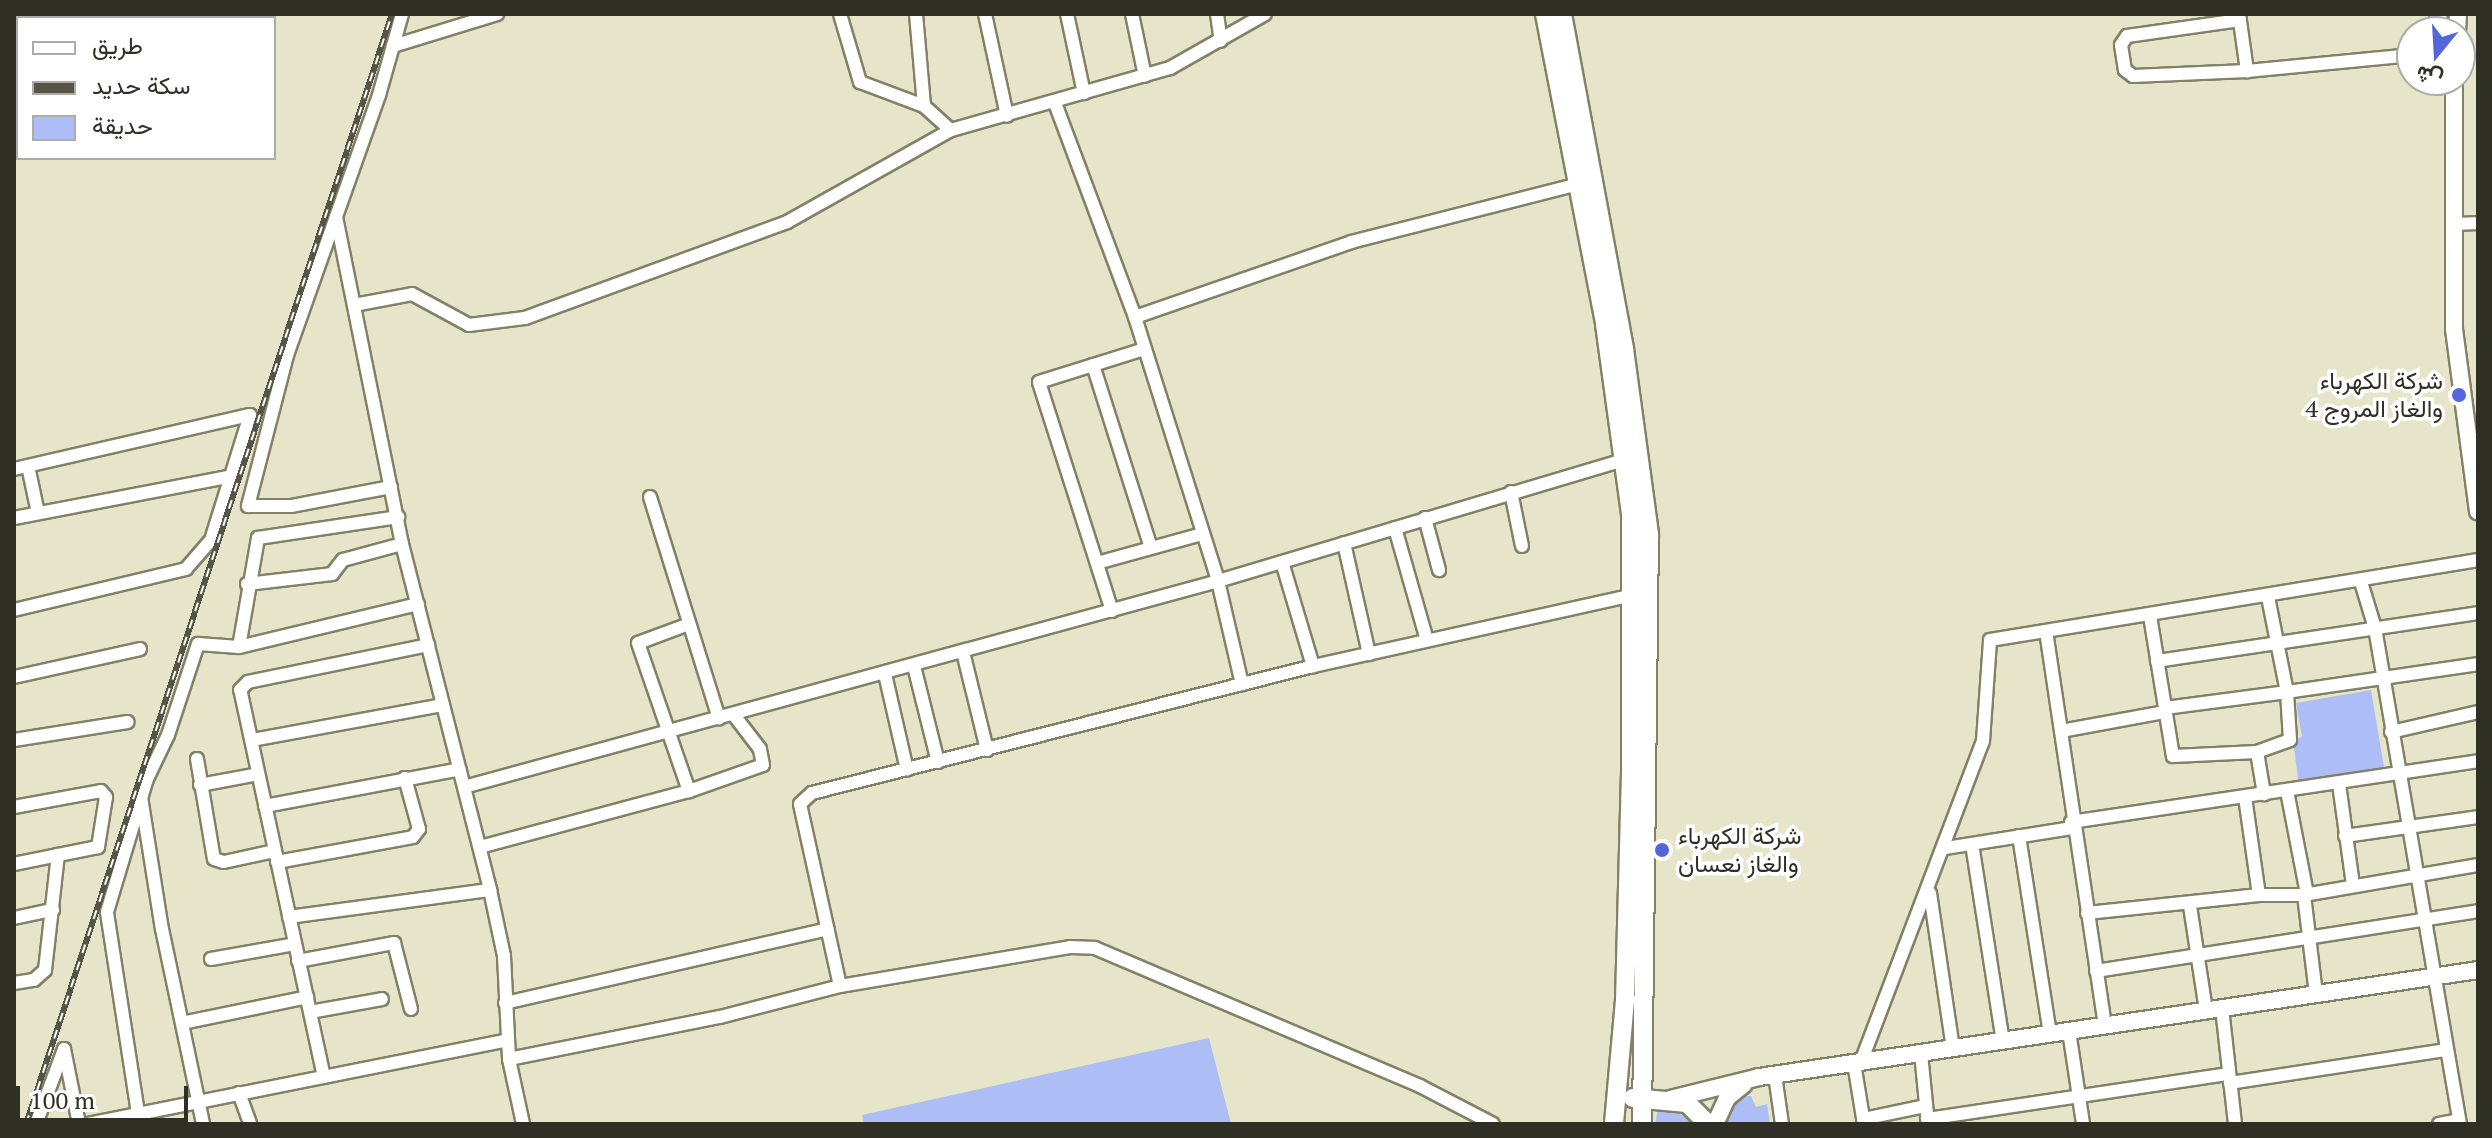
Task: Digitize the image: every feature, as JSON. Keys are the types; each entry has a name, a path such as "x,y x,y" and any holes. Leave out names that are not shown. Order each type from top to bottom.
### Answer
{"main road":[{"path":"1545,14 1626,459 1634,595 1625,1000 1614,1122"},
{"path":"1562,14 1624,349 1648,521 1642,1124"},
{"path":"1614,1122 1624,1103 1642,1096 1669,1099 1694,1108 1708,1124"}],"street":[{"path":"391,487 291,506 248,506 287,355 402,14"},
{"path":"393,46 497,14"},
{"path":"840,14 860,82 924,106 951,130"},
{"path":"916,14 924,106"},
{"path":"985,14 1007,116"},
{"path":"1067,14 1084,93"},
{"path":"1132,14 1145,76"},
{"path":"1217,14 1221,41"},
{"path":"354,305 412,294 469,325 525,318 787,222 951,130 1145,76 1221,41 1265,14"},
{"path":"2247,71 2240,17 2127,36 2121,45 2125,70 2133,76 2247,71 2396,57"},
{"path":"2447,96 2451,138"},
{"path":"2453,96 2454,329 2478,511"},
{"path":"1055,103 1135,317 1218,581 1242,684"},
{"path":"1135,317 1351,242 1578,184"},
{"path":"336,217 402,544 480,847 504,956 509,1059 523,1124"},
{"path":"2453,224 2478,223"},
{"path":"1112,611 1039,382 1144,349"},
{"path":"1093,365 1151,548"},
{"path":"14,469 247,414 251,418 211,540 186,569 14,610"},
{"path":"464,787 1112,611 1626,459"},
{"path":"28,466 38,513"},
{"path":"14,518 232,476"},
{"path":"1511,492 1522,546"},
{"path":"650,497 719,718"},
{"path":"239,647 256,543 264,535 398,517"},
{"path":"1425,518 1439,570"},
{"path":"1395,528 1427,640"},
{"path":"1097,563 1202,534"},
{"path":"1344,543 1369,654"},
{"path":"247,584 332,574 343,560 402,544"},
{"path":"2445,1050 1927,1117 1863,1121 1858,1063 1946,848 1983,741 1990,640 2361,582 2478,560"},
{"path":"1282,562 1313,666"},
{"path":"2361,582 2375,628 2391,732 2411,828 2445,1050 2460,1122 2439,1124"},
{"path":"840,986 800,804 812,793 1313,666 1634,595"},
{"path":"2150,616 2173,756 2257,752 2290,740 2287,692 2268,597"},
{"path":"138,1113 106,921 141,796 198,644 239,647 418,604"},
{"path":"2157,661 2478,613"},
{"path":"689,624 638,643 666,732 689,791"},
{"path":"2046,631 2072,825 2105,1026"},
{"path":"324,1077 240,690 245,683 428,645"},
{"path":"14,677 140,649"},
{"path":"963,652 987,750"},
{"path":"2061,731 2165,710 2478,664"},
{"path":"914,666 938,762"},
{"path":"885,674 907,770"},
{"path":"252,740 443,705"},
{"path":"2391,732 2478,712"},
{"path":"480,847 689,791 763,765 760,749 733,714"},
{"path":"14,740 128,722"},
{"path":"2257,752 2264,794"},
{"path":"197,759 217,862 413,837 419,829 405,778"},
{"path":"1946,848 2478,761"},
{"path":"265,806 460,769"},
{"path":"200,785 258,774"},
{"path":"2339,784 2353,885"},
{"path":"2287,791 2305,894 2316,994"},
{"path":"14,807 105,793 101,844 14,864"},
{"path":"141,796 203,1124"},
{"path":"2245,797 2259,895"},
{"path":"2345,836 2478,817"},
{"path":"2019,836 2050,1034"},
{"path":"1972,844 2003,1041"},
{"path":"14,983 34,980 45,970 58,855"},
{"path":"2087,913 2190,906 2259,895 2305,894 2478,865"},
{"path":"289,917 490,890"},
{"path":"1929,890 1953,1048"},
{"path":"2190,906 2198,957 2214,1009 2229,1078 2235,1124"},
{"path":"14,918 53,910"},
{"path":"2096,971 2309,940 2478,911"},
{"path":"505,1003 828,929"},
{"path":"298,961 394,943 411,1009"},
{"path":"211,959 295,944"},
{"path":"509,1059 732,1014 840,986 1070,947 1095,948 1420,1086 1493,1124"},
{"path":"1669,1099 1767,1076 2478,970"},
{"path":"182,1023 307,997"},
{"path":"310,1012 382,999"},
{"path":"2069,1031 2083,1124"},
{"path":"88,1124 507,1040"},
{"path":"36,1124 60,1052 66,1049 79,1124"},
{"path":"1921,1053 1927,1117"},
{"path":"1715,1124 1727,1098 1767,1076"},
{"path":"1767,1076 1782,1124"},
{"path":"239,1093 250,1124"}],"green space":[{"path":"2371,690 2385,773 2299,786 2293,740 2302,737 2296,703"},
{"path":"1209,1038 1231,1124 864,1124 862,1115"},
{"path":"1743,1096 1751,1096 1756,1107 1767,1104 1770,1124 1723,1124 1731,1106"},
{"path":"1658,1109 1675,1111 1696,1124 1655,1124"}],"railway":[{"path":"26,1124 392,14"}],"place":[{"name":"شركة الكهرباء والغاز المروج 4","path":"2459,395"},
{"name":"شركة الكهرباء والغاز نعسان","path":"1662,850"}]}
